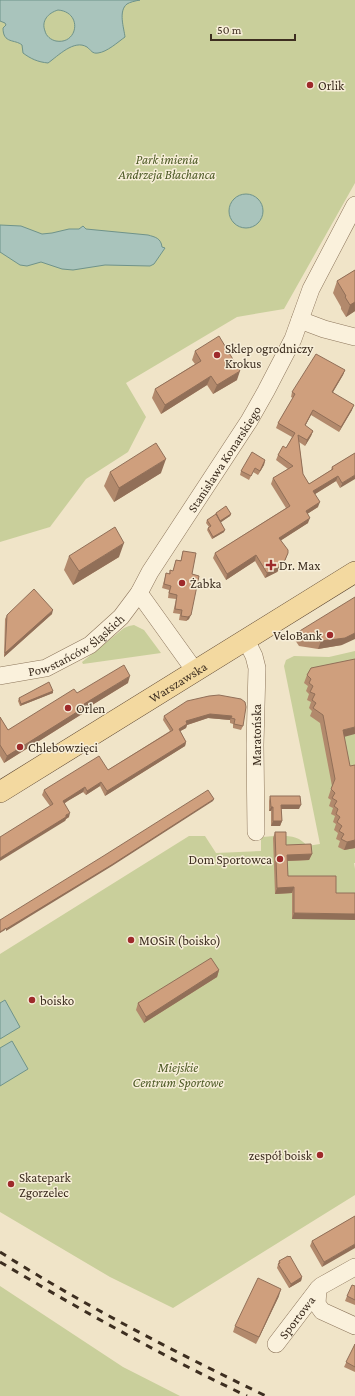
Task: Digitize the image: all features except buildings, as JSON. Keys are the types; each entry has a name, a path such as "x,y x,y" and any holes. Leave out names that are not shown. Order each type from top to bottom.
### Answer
{"main road":[{"name":"Warszawska","path":"0,792 355,572"}],"street":[{"name":"Stanisława Konarskiego","path":"139,593 150,572 249,421 290,343 311,289 355,205"},
{"path":"300,320 324,329 355,337"},
{"path":"139,593 195,671"},
{"name":"Powstańców Śląskich","path":"0,676 46,668 90,645 121,617 139,593"},
{"name":"Maratońska","path":"246,640 254,656 257,668 255,745 256,832"},
{"name":"Sportowa","path":"276,1344 321,1286 355,1267"},
{"name":"Sportowa","path":"318,1289 317,1304 322,1311 355,1326"}],"green space":[{"name":"Park imienia Andrzeja Błachanca","path":"0,0 355,0 355,183 284,309 237,317 126,383 146,417 128,452 86,479 50,527 0,542"},
{"path":"134,625 144,630 161,653 83,664 82,662 124,628"},
{"name":"Miejskie Centrum Sportowe","path":"355,651 355,1195 173,1308 110,1277 0,1212 0,954 189,836 205,836 216,853 261,851 261,837 286,836 298,839 307,846 320,844 284,666 286,660 294,656 329,657"},
{"path":"0,1286 123,1367 180,1396 0,1396"}],"water":[{"path":"0,0 140,0 127,4 124,7 122,20 125,37 105,51 96,53 87,47 77,45 66,49 48,63 29,57 23,53 22,45 7,39 3,28 6,25 0,21","holes":["58,10 66,12 71,16 74,22 75,28 73,33 69,38 63,41 52,40 46,33 44,27 46,18 54,11"]},
{"path":"243,194 249,194 253,195 260,201 263,211 262,218 256,225 249,228 243,228 239,227 232,221 229,214 229,208 230,204 236,197"},
{"path":"0,225 21,226 42,234 69,229 79,229 83,226 86,229 148,235 157,238 162,247 165,248 154,264 150,266 105,265 73,270 62,269 41,262 27,266 20,265 0,252"},
{"path":"5,1000 20,1027 0,1039 0,1003"},
{"path":"12,1041 28,1069 0,1086 0,1048"}],"railway":[{"path":"0,1252 32,1272 131,1328 266,1396"},
{"path":"0,1262 122,1332 215,1381 247,1396"}],"place":[{"name":"Orlik","path":"310,85"},
{"name":"Sklep ogrodniczy Krokus","path":"217,355"},
{"name":"Dr. Max","path":"271,565"},
{"name":"Żabka","path":"182,583"},
{"name":"VeloBank","path":"330,635"},
{"name":"Orlen","path":"68,708"},
{"name":"Chlebowzięci","path":"20,747"},
{"name":"Dom Sportowca","path":"280,859"},
{"name":"MOSiR (boisko)","path":"131,940"},
{"name":"boisko","path":"32,1000"},
{"name":"zespół boisk","path":"320,1155"},
{"name":"Skatepark Zgorzelec","path":"11,1184"}]}
